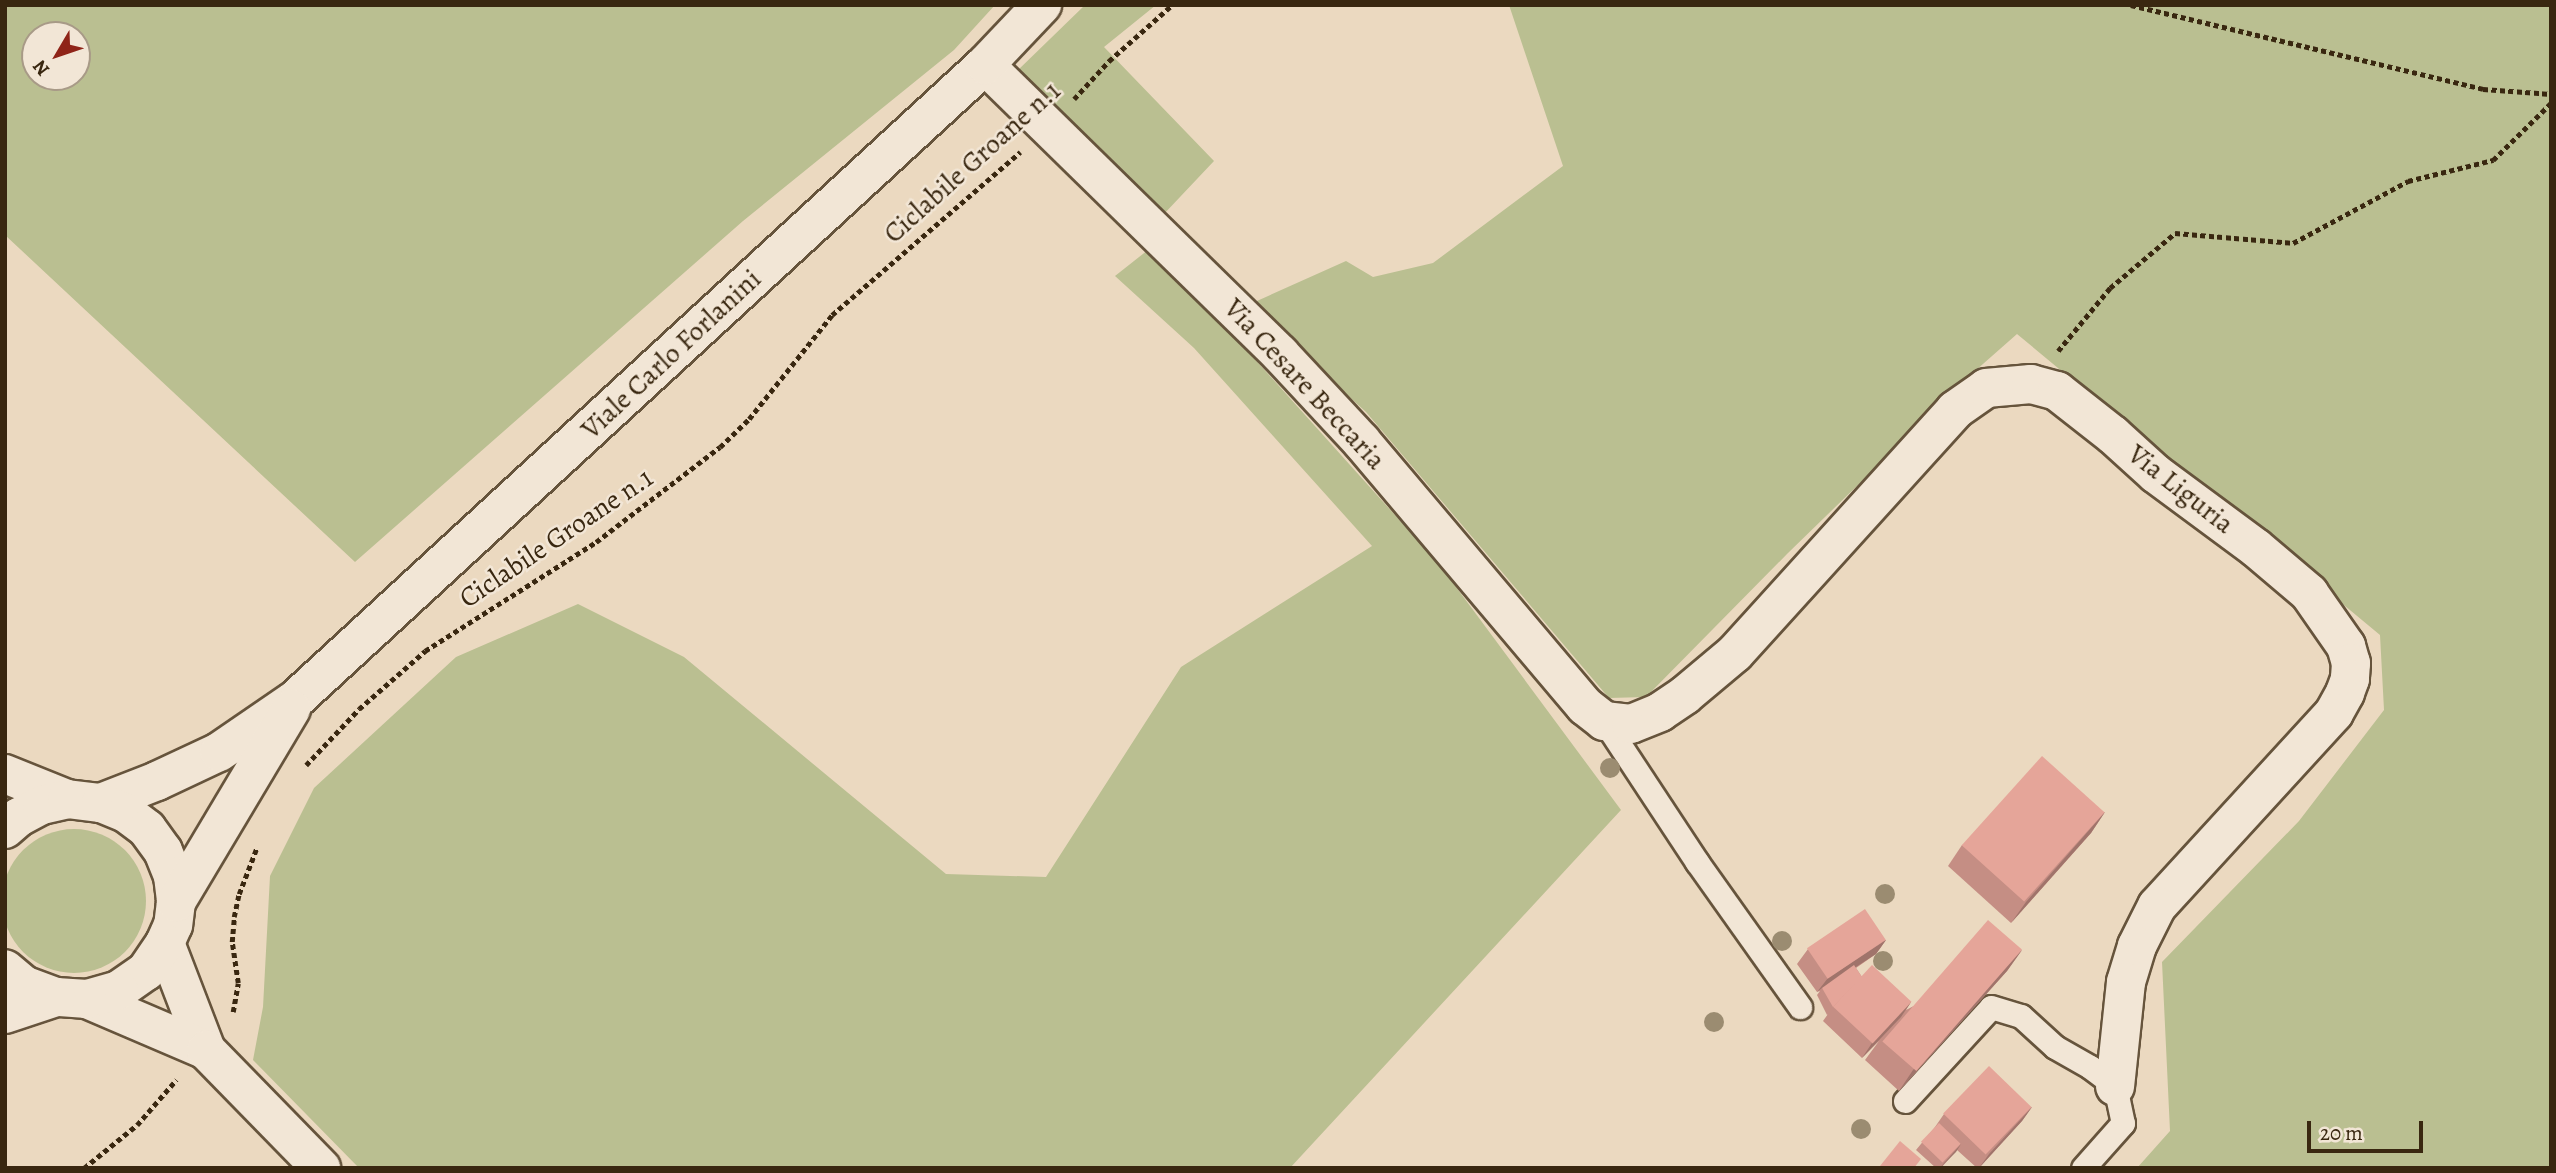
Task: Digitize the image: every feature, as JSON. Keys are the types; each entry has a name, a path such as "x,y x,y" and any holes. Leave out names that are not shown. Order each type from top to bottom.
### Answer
{"street":[{"name":"Viale Carlo Forlanini","path":"5,829 19,817 42,805 84,801 219,752 296,699 985,65 1042,5"},
{"name":"Via Cesare Beccaria","path":"985,65 1289,363 1361,441 1577,697 1604,721"},
{"name":"Via Liguria","path":"1604,721 1631,724 1660,712 1685,695 1744,643 1955,410 1986,388 2031,384 2057,391 2076,404 2156,474 2256,548 2309,593 2346,646 2351,663 2350,679 2334,713 2158,906 2137,946 2126,982 2115,1086"},
{"name":"Viale Carlo Forlanini","path":"176,902 296,699"},
{"path":"5,774 126,813 147,829 163,851 173,876 176,902 173,925 165,943 146,971 119,990 5,1014"},
{"path":"165,943 206,1050 321,1168"},
{"path":"5,970 26,986 72,998 206,1050"}],"lane":[{"path":"1604,721 1697,862 1800,1007"},
{"path":"1905,1101 1991,1007 2021,1016 2055,1047 2115,1086 2123,1123 2083,1168"}],"path":[{"name":"Ciclabile Groane n.1","path":"302,768 359,709 425,651 596,542 720,447 749,419 832,316 980,190 1047,127 1109,61 1172,5"},
{"path":"2131,5 2483,89 2551,94"},
{"path":"2031,384 2110,288 2175,233 2293,243 2408,181 2493,160 2551,103"},
{"path":"84,1168 137,1125 231,1020 237,1003 238,983 232,942 234,917 239,894 259,843"}],"green space":[{"path":"5,5 995,5 954,50 743,221 355,562 5,235"},
{"path":"1085,5 1156,5 1104,47 1214,161 1163,215 1013,75"},
{"path":"1509,5 2551,5 2551,1168 2137,1168 2170,1131 2162,962 2299,821 2384,710 2380,635 2017,334 1975,371 1787,554 1646,697 1609,698 1366,412 1248,305 1346,261 1373,277 1433,263 1563,166"},
{"path":"1153,246 1439,564 1621,810 1290,1168 359,1168 253,1060 263,1007 270,876 314,788 456,657 578,604 684,657 946,874 1046,877 1181,667 1372,546 1194,348 1115,276"},
{"path":"74,829 101,835 125,850 140,874 146,901 140,928 125,952 101,967 74,973 47,967 23,952 8,928 2,901 8,874 23,850 47,835"}],"building":[{"path":"2042,756 2104,812 2024,901 1962,845"},
{"path":"1865,909 1886,940 1828,979 1807,948"},
{"path":"1988,920 2022,950 1916,1071 1882,1042"},
{"path":"1854,965 1862,977 1833,1007 1822,988"},
{"path":"1872,965 1911,1002 1873,1044 1833,1007"},
{"path":"1989,1066 2031,1107 1986,1154 1943,1113"},
{"path":"1939,1123 1961,1144 1943,1163 1921,1142"},
{"path":"1900,1141 1921,1159 1914,1168 1882,1168 1880,1166"}]}
